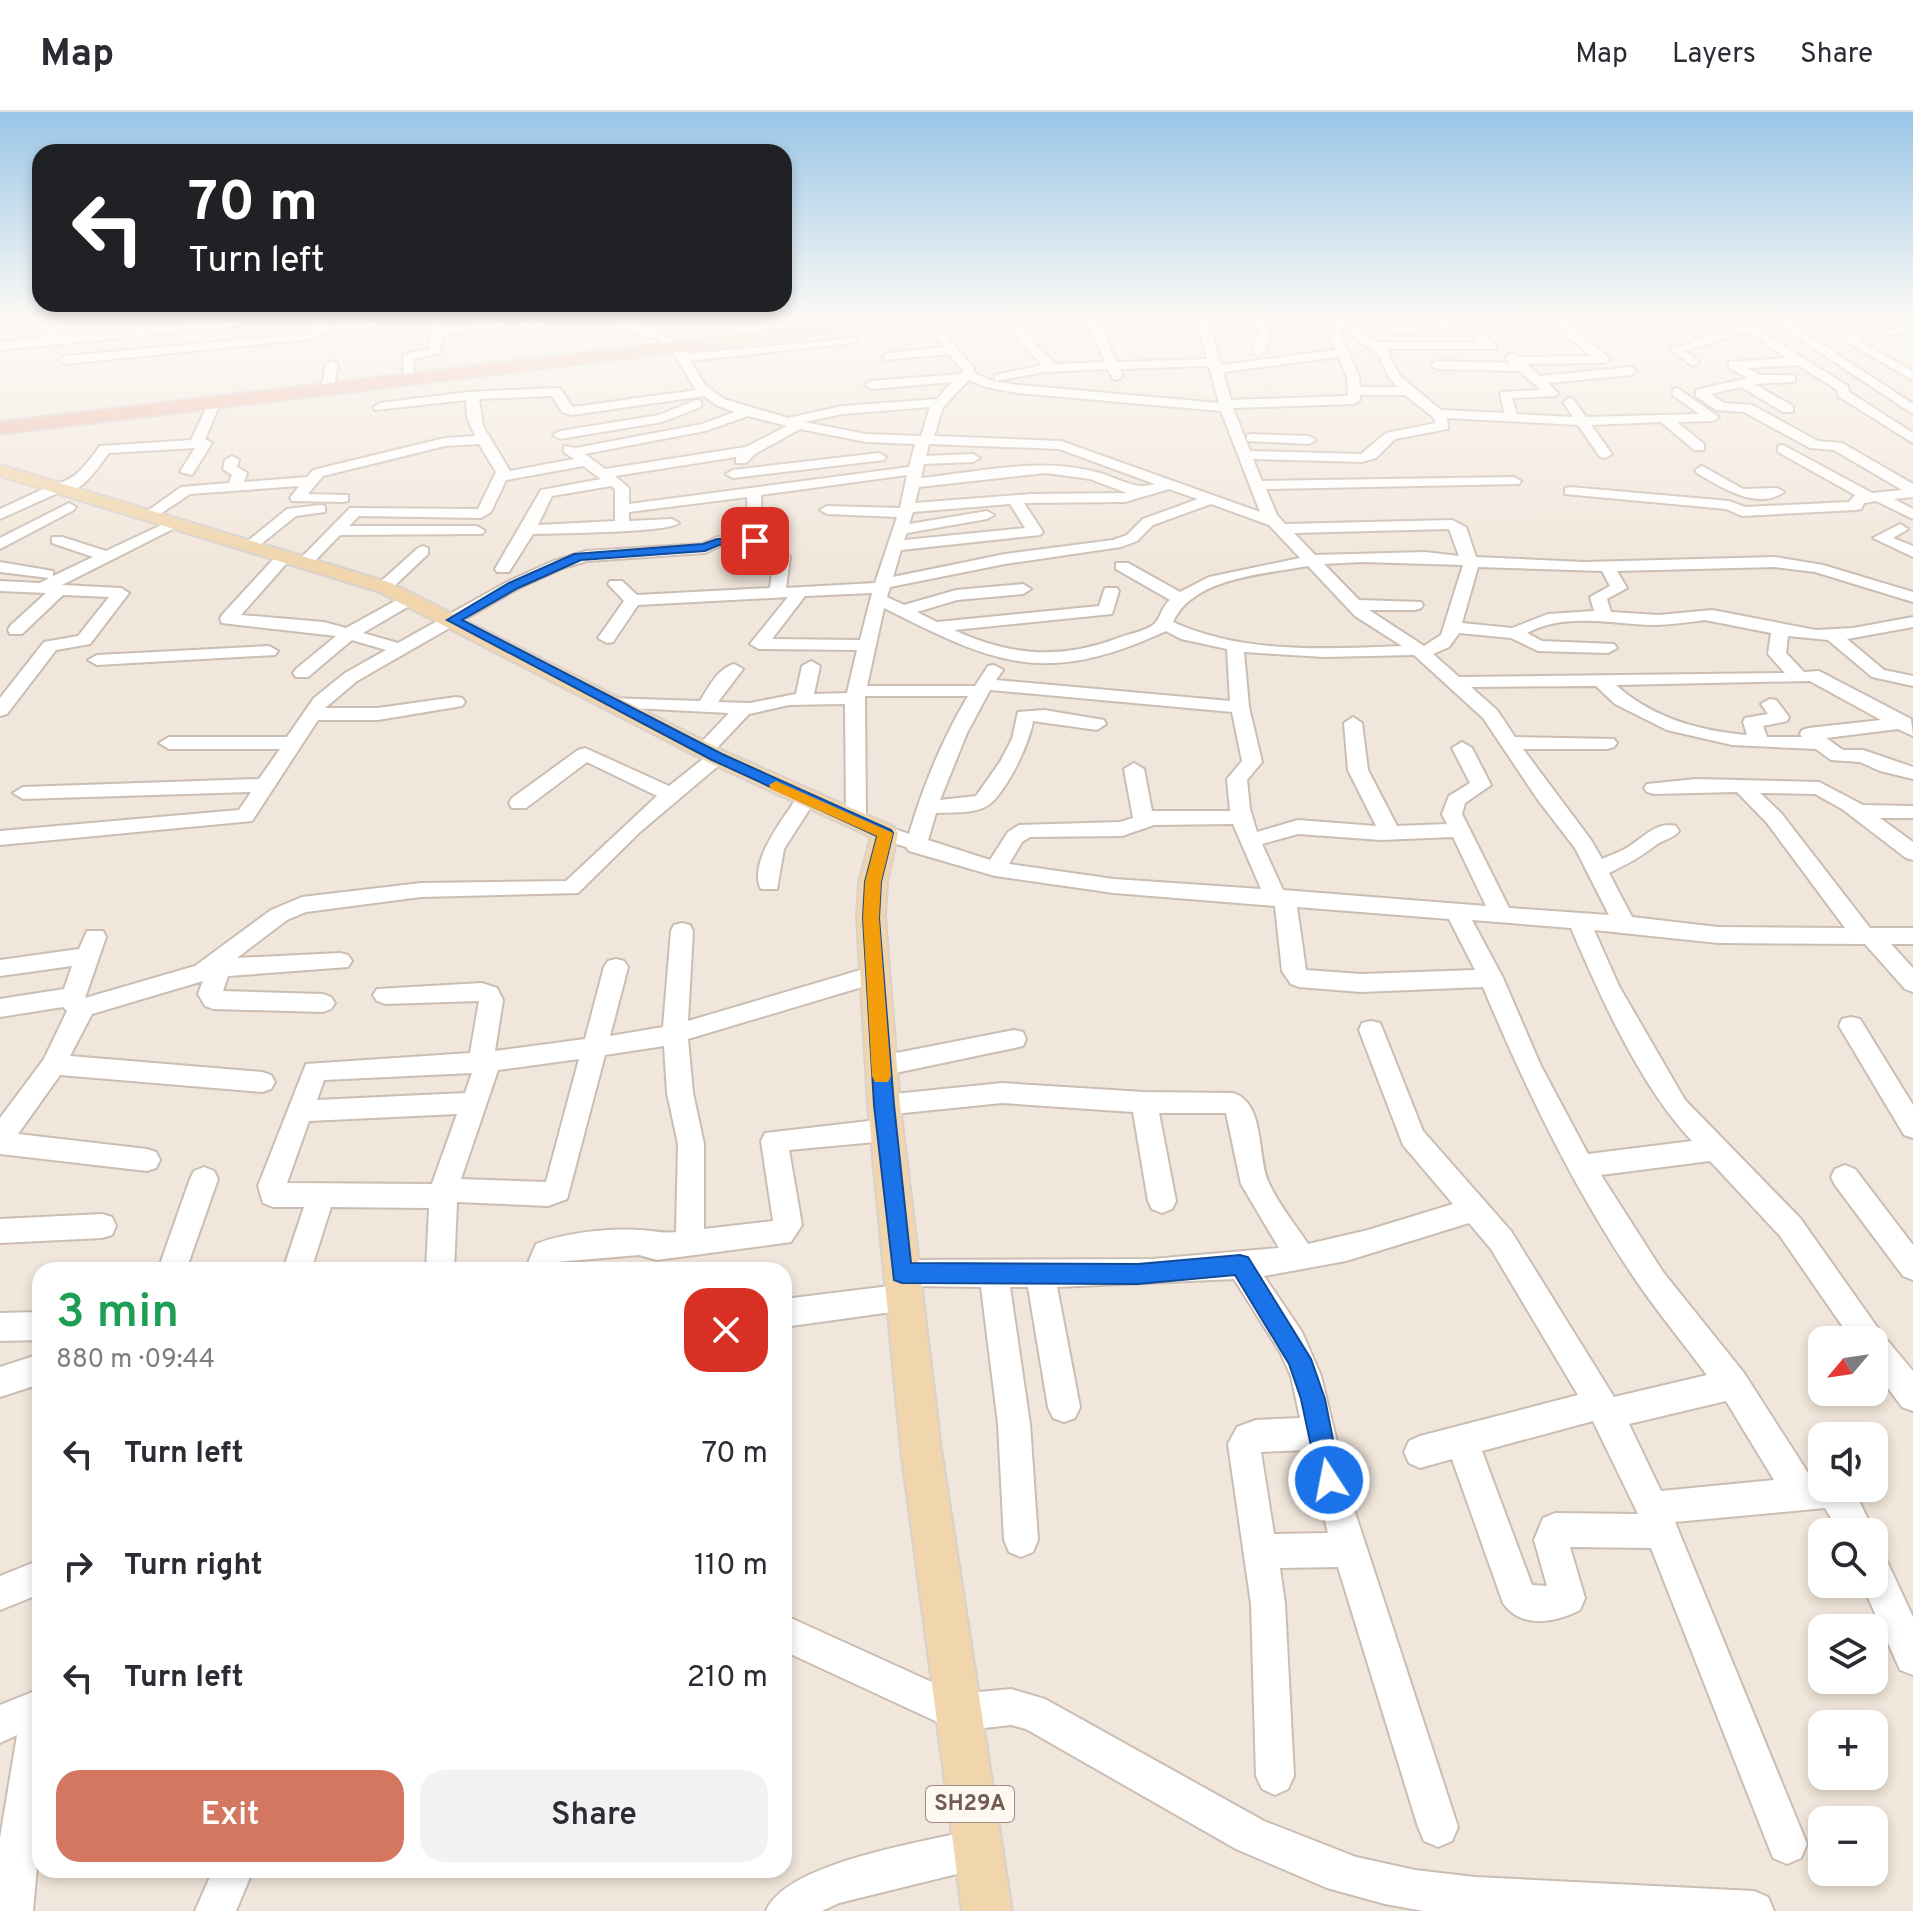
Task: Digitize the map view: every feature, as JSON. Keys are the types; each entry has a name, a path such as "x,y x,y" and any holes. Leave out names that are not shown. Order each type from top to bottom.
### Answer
{"highway":[{"path":"0,428 224,401"}],"main road":[{"path":"0,470 64,494 149,515 384,587 710,754 886,833"},
{"name":"SH29A","path":"886,833 873,882 871,918 885,1117 921,1449 987,1911"}],"street":[{"path":"380,407 435,401"},
{"path":"400,649 324,627 232,620 227,617 356,510 481,514 502,477 502,470 483,440 471,411 477,401"},
{"path":"562,401 567,409 575,411 659,401"},
{"path":"560,435 664,417 697,401"},
{"path":"722,401 746,412 792,424 866,438 1061,445 1093,454 1166,485 1279,526 1452,524 1458,527 1471,562 1452,627 1443,643 1420,652 1235,646 1185,635 1164,624"},
{"path":"1146,401 1227,406 1351,401"},
{"path":"1226,401 1265,508 1353,605 1420,652 1490,714 1598,869 1625,924"},
{"path":"1244,455 1362,458 1371,455 1391,436 1443,426 1437,414 1421,401"},
{"path":"1507,401 1522,433"},
{"path":"1437,414 1585,421 1627,415 1665,419 1713,417 1690,401"},
{"path":"1712,401 1721,407 1745,407 1815,445 1837,446 1913,492"},
{"path":"1774,401 1788,409"},
{"path":"1854,401 1913,439"},
{"path":"197,442 215,402"},
{"path":"734,471 751,450 792,424 843,410 941,402 915,471 866,645 856,695 886,833"},
{"path":"1569,402 1605,454"},
{"path":"567,409 554,420 567,447 623,490 625,554"},
{"path":"502,477 582,457 726,430 746,412"},
{"path":"1665,419 1699,447"},
{"path":"726,430 751,450"},
{"path":"1237,438 1309,440"},
{"path":"251,545 295,511 339,503 298,498 321,472 440,444 483,440"},
{"path":"0,544 83,477 105,449 197,442 205,445 187,472"},
{"path":"1783,449 1913,515"},
{"path":"503,569 548,492 751,450"},
{"path":"609,480 879,457"},
{"path":"622,509 680,494 748,493 915,471 973,458"},
{"path":"232,460 230,469 240,473 235,485"},
{"path":"915,471 995,473 1053,469 1098,477 1142,493"},
{"path":"1702,470 1735,499 1741,512 1856,506 1856,500 1913,492"},
{"path":"0,838 96,827 237,818 248,814 291,743 338,686 453,620 557,565 586,556 705,548 717,542 757,540 748,493 734,471"},
{"path":"827,510 902,524 1035,532 1013,489 995,473"},
{"path":"1758,477 1801,509"},
{"path":"149,515 185,490 310,481"},
{"path":"1256,485 1514,481"},
{"path":"902,524 1018,503 1119,498 1166,485"},
{"path":"1570,491 1735,499 1777,492"},
{"path":"4,510 64,494"},
{"path":"616,584 628,599 633,600 713,593 799,594 881,590 1005,559 1116,544 1132,538 1148,522 1209,500"},
{"path":"902,524 1018,503"},
{"path":"16,630 57,584 174,523"},
{"path":"528,530 672,523"},
{"path":"1900,529 1881,538 1913,552"},
{"path":"335,530 477,531"},
{"path":"57,540 107,556"},
{"path":"384,587 423,551"},
{"path":"881,590 903,611 936,627 1004,656 1030,661 1066,658 1109,647 1164,624 1170,609 1199,587 1236,574 1313,560 1393,556 1608,568 1722,561 1790,563 1840,574 1913,597"},
{"path":"777,594 782,557"},
{"path":"1122,566 1180,599"},
{"path":"0,567 57,584 121,593 84,640 50,646 0,710"},
{"path":"1604,617 1598,597 1619,588 1608,568"},
{"path":"0,586 57,584"},
{"path":"903,611 956,595 1023,589"},
{"path":"1339,590 1395,589"},
{"path":"998,591 1012,618"},
{"path":"936,627 1106,610 1111,591"},
{"path":"799,594 759,644 866,645"},
{"path":"302,673 350,633 410,599"},
{"path":"607,638 633,600"},
{"path":"1353,605 1415,605"},
{"path":"1515,633 1540,620 1604,617 1667,620 1717,616 1780,630 1833,635 1913,622"},
{"path":"256,673 269,651 292,624"},
{"path":"1452,627 1515,633 1538,646 1608,648"},
{"path":"1780,630 1777,654 1800,678"},
{"path":"1833,635 1870,670 1911,683"},
{"path":"1235,646 1240,707 1252,762 1237,779 1243,817 1280,897 1294,971 1299,978 1361,983 1491,978"},
{"path":"97,660 269,651"},
{"path":"179,678 195,655"},
{"path":"926,807 956,730 1004,656"},
{"path":"804,699 811,666"},
{"path":"706,707 720,683 734,669"},
{"path":"1457,682 1800,678 1816,675 1908,726"},
{"path":"1601,681 1625,701 1682,729 1709,736 1759,742 1819,743"},
{"path":"613,702 744,709 804,699 982,687 1240,707"},
{"path":"312,714 378,714 456,702"},
{"path":"1759,742 1752,722 1780,717 1770,704"},
{"path":"0,1008 92,1003 194,976 220,963 294,907 421,890 570,888 583,880 600,858 710,754 744,709"},
{"path":"886,833 926,807 975,804 983,800 1009,763 1021,739 1025,716 1059,715 1097,724"},
{"path":"1353,723 1353,756 1358,776 1391,833"},
{"path":"1908,726 1810,734 1840,757 1863,756 1890,768 1913,773"},
{"path":"169,743 291,743"},
{"path":"1510,743 1607,743"},
{"path":"1462,748 1481,785 1452,805 1452,814 1501,914"},
{"path":"519,803 585,754 670,794"},
{"path":"1134,769 1144,820"},
{"path":"23,793 266,785"},
{"path":"1654,788 1690,785 1810,786 1828,791 1859,811 1913,853"},
{"path":"1743,787 1774,818 1867,936 1913,983"},
{"path":"769,884 774,849 806,799"},
{"path":"1859,811 1913,812"},
{"path":"995,869 1022,831 1122,829 1144,820 1243,817"},
{"path":"1252,840 1298,827 1391,833 1458,830"},
{"path":"1598,869 1638,851 1650,839 1669,831"},
{"path":"886,833 995,869 1114,886 1625,924 1731,936 1913,936"},
{"path":"1456,911 1491,978 1529,1067 1581,1166 1653,1281 1733,1384 1802,1494"},
{"path":"1579,921 1608,987 1668,1096 1690,1124 1790,1227 1860,1326"},
{"path":"682,931 675,1035 680,1093 692,1155 690,1242"},
{"path":"0,968 91,946 77,1003 54,1065 0,1140 147,1160"},
{"path":"220,963 340,961"},
{"path":"220,963 210,994 213,1000 323,1003"},
{"path":"616,967 596,1047 557,1191 548,1194 321,1197 271,1193 314,1072 320,1068 484,1062 596,1047 675,1035 874,975"},
{"path":"385,995 482,992 489,994 491,1000 484,1062 443,1193 440,1262"},
{"path":"1851,1026 1913,1127"},
{"path":"1371,1030 1412,1137 1501,1240 1603,1409 1657,1519 1787,1844"},
{"path":"881,1066 1014,1039"},
{"path":"54,1065 262,1082"},
{"path":"541,1262 542,1257 556,1249 639,1242 657,1247 784,1232 787,1219 775,1140 1002,1093 1236,1105 1255,1184 1301,1258"},
{"path":"1144,1102 1162,1201"},
{"path":"299,1111 472,1103"},
{"path":"1581,1166 1717,1149"},
{"path":"1845,1177 1913,1267"},
{"path":"175,1262 204,1179"},
{"path":"300,1262 321,1197"},
{"path":"792,1311 904,1285 994,1274 1138,1274 1301,1258 1357,1246 1476,1208"},
{"path":"0,1231 102,1226"},
{"path":"1240,1264 1299,1359 1320,1433 1334,1500 1438,1827"},
{"path":"994,1274 1014,1424 1021,1540"},
{"path":"1040,1274 1064,1407"},
{"path":"0,1327 32,1326"},
{"path":"1888,1363 1913,1396"},
{"path":"0,1382 32,1372"},
{"path":"1420,1452 1603,1409 1733,1384"},
{"path":"1275,1776 1268,1604 1245,1441 1256,1436 1320,1433"},
{"path":"1462,1441 1516,1596 1523,1602 1556,1604 1568,1598 1551,1540 1555,1530 1657,1519 1802,1494 1834,1493 1850,1518"},
{"path":"1261,1551 1350,1550"},
{"path":"0,1593 32,1580"},
{"path":"1886,1598 1913,1657"},
{"path":"792,1636 954,1690 1032,1712 1262,1842 1328,1868 1398,1887 1456,1897 1754,1911"},
{"path":"0,1724 32,1712"},
{"path":"9,1890 32,1756"},
{"path":"786,1911 819,1889 977,1849"},
{"path":"215,1911 229,1878"}],"shaded area":[{"path":"0,401 1913,401 1913,1911 0,1911"}],"slow traffic":[{"path":"776,785 885,833 873,882 871,918 881,1076"}],"route":[{"path":"755,541 717,542 705,548 579,557 513,585 453,620 717,757 885,833 873,882 871,918 884,1105 902,1273 1138,1274 1240,1264 1299,1359 1313,1399 1329,1480"}]}
